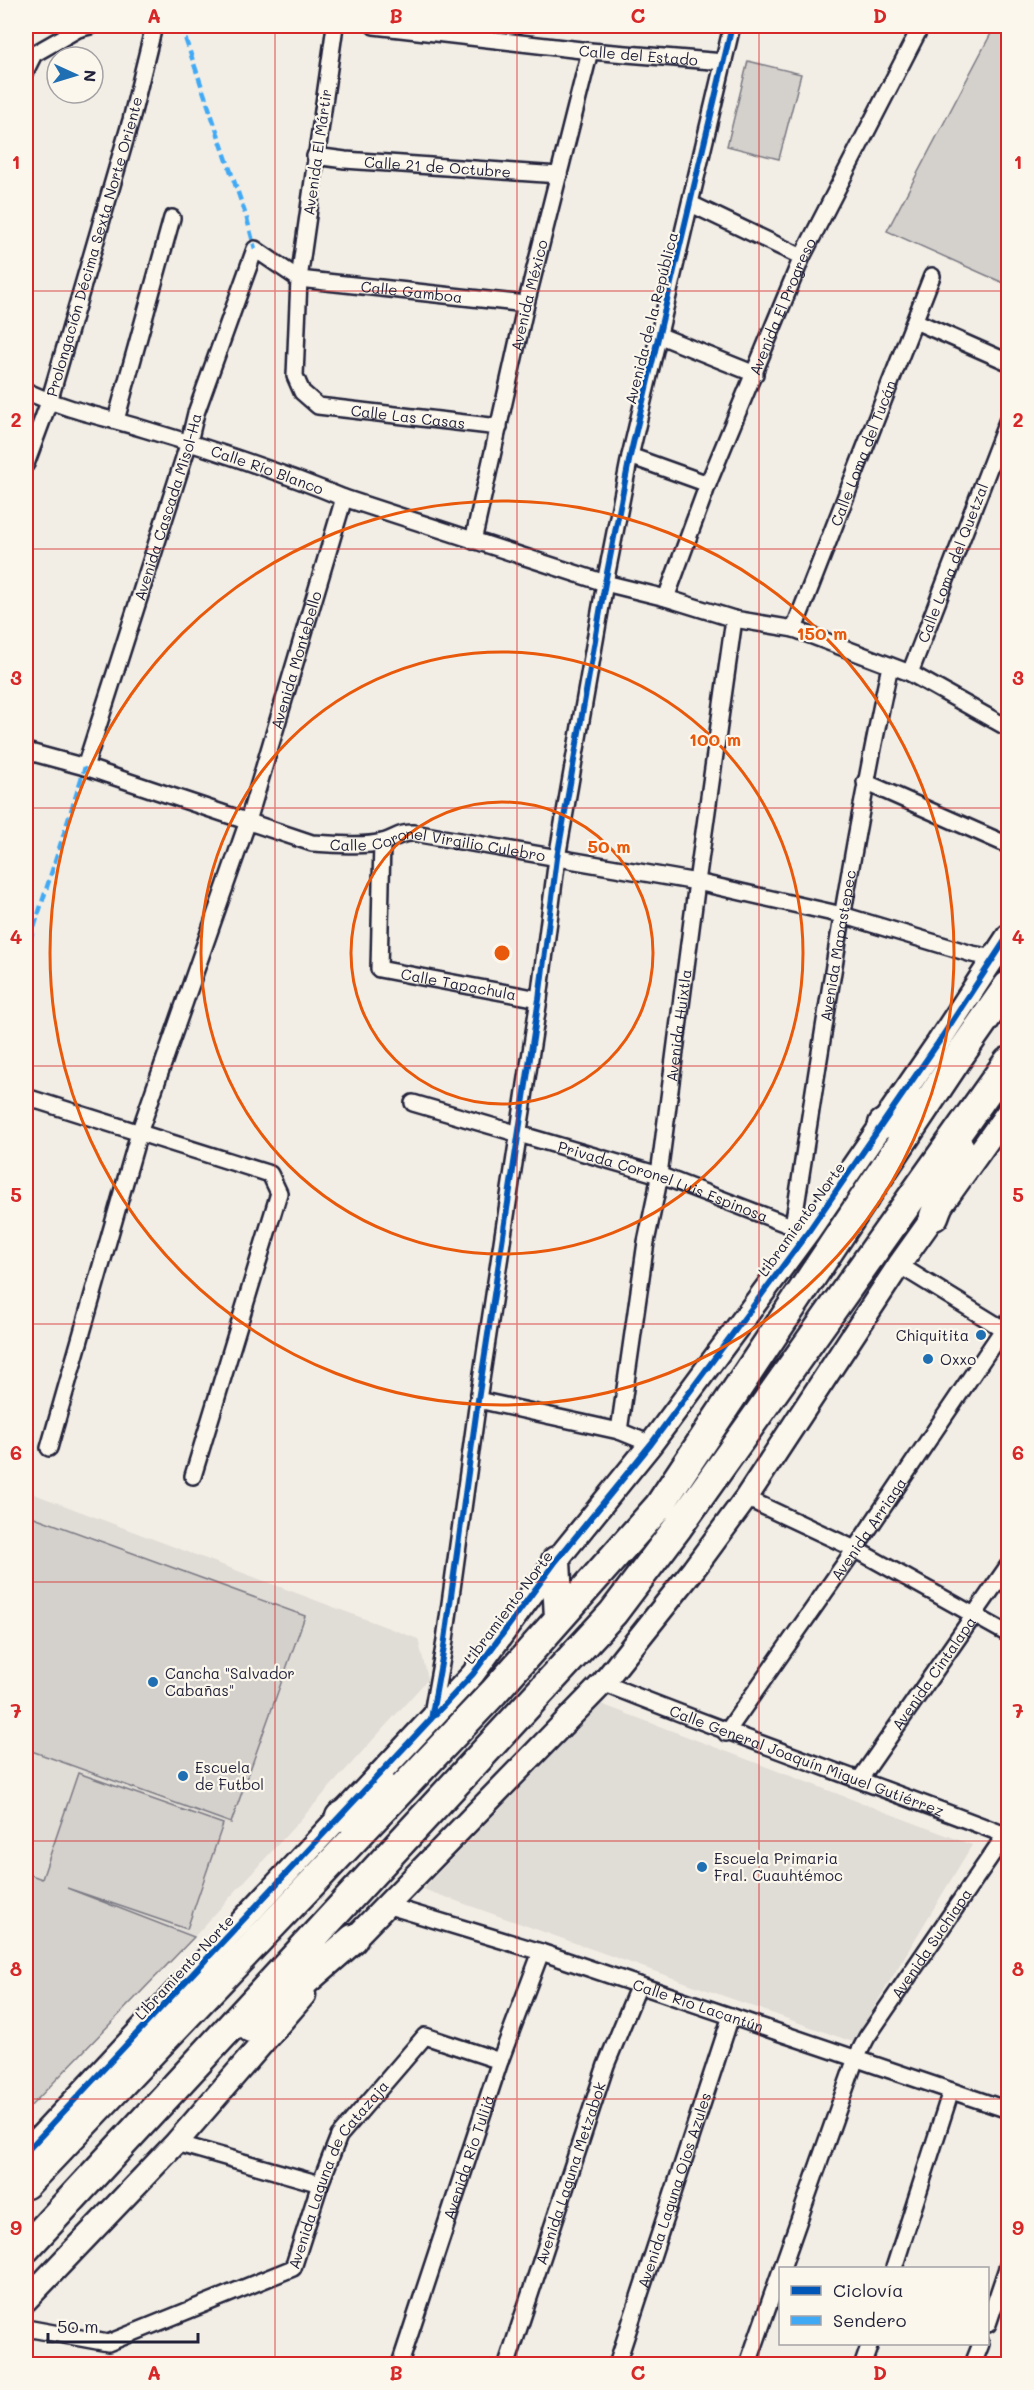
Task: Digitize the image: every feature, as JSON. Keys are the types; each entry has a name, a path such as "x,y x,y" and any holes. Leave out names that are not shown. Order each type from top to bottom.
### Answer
{"highway":[{"path":"26,2184 493,1693 659,1506 1008,986"},
{"path":"26,2248 613,1613 678,1527 1008,1062"},
{"path":"883,1124 930,1100"},
{"path":"934,1216 976,1107"},
{"path":"556,1561 559,1618"},
{"path":"340,1816 414,1776"},
{"path":"186,2074 219,2056 353,1939"}],"street":[{"path":"26,70 34,54 78,29 90,26"},
{"name":"Prolongación Décima Sexta Norte Oriente","path":"26,464 49,402 131,120 154,26"},
{"name":"Avenida El Mártir","path":"318,406 302,392 295,376 299,279 335,26"},
{"name":"Calle del Estado","path":"374,26 590,51 724,62"},
{"name":"Avenida de la República","path":"431,1719 444,1647 478,1400 539,999 557,858 605,583 630,456 732,26"},
{"name":"Avenida El Progreso","path":"666,598 708,484 802,257 920,26"},
{"name":"Avenida México","path":"473,541 526,304 590,51"},
{"name":"Calle 21 de Octubre","path":"315,156 559,175"},
{"path":"691,204 802,257"},
{"path":"116,420 172,218"},
{"name":"Avenida Cascada Misol-Ha","path":"85,767 189,442 196,413 255,249 299,279"},
{"name":"Calle Loma del Tucán","path":"794,629 932,276"},
{"name":"Calle Gamboa","path":"299,279 526,304"},
{"path":"915,321 1008,362"},
{"path":"658,335 754,374"},
{"name":"Calle Río Blanco","path":"26,392 49,402 189,442 344,498 473,541"},
{"name":"Calle Las Casas","path":"318,406 499,427"},
{"name":"Calle Loma del Quetzal","path":"910,673 1008,419"},
{"path":"630,456 708,484"},
{"name":"Avenida Montebello","path":"49,1448 139,1133 248,821 344,498"},
{"path":"473,541 605,583 666,598 734,619 794,629 910,673 1008,727"},
{"name":"Avenida Huixtla","path":"619,1431 646,1242 659,1175 734,619"},
{"name":"Avenida Mapastepec","path":"800,1229 842,915 865,782 890,666"},
{"name":"Calle Coronel Virgilio Culebro","path":"26,751 85,767 312,843 382,842 402,832 557,858 697,882 842,915 972,954 994,958"},
{"path":"865,782 1008,845"},
{"name":"Calle Tapachula","path":"382,842 379,969 539,999"},
{"name":"Libramiento Norte","path":"26,2152 473,1674 556,1561 651,1444 800,1229 883,1124 1008,936"},
{"path":"26,1097 270,1174 279,1193 193,1476"},
{"name":"Privada Coronel Luis Espinosa","path":"413,1103 659,1175 800,1229"},
{"path":"26,2300 176,2143 353,1939 603,1683 693,1570 746,1498 899,1265 1008,1112"},
{"path":"899,1265 1007,1328"},
{"name":"Avenida Arriaga","path":"726,1733 1007,1328"},
{"path":"478,1400 619,1431 651,1444"},
{"path":"746,1498 855,1549 1008,1634"},
{"name":"Avenida Cintalapa","path":"860,1779 1008,1566"},
{"name":"Calle General Joaquín Miguel Gutiérrez","path":"603,1683 726,1733 860,1779 1008,1834"},
{"name":"Avenida Suchiapa","path":"782,2267 856,2058 867,2037 1008,1834"},
{"name":"Calle Río Lacantún","path":"386,1905 541,1952 1008,2110"},
{"name":"Avenida Río Tulijá","path":"400,2364 500,2061 541,1952"},
{"name":"Avenida Laguna Metzabok","path":"507,2364 606,2065 639,1985"},
{"name":"Avenida Laguna Ojos Azules","path":"618,2364 731,2016"},
{"name":"Avenida Laguna de Catazaja","path":"26,2328 108,2343 293,2268 320,2184 339,2136 425,2036 500,2061"},
{"path":"894,2267 951,2091"},
{"path":"176,2143 320,2184"},
{"path":"989,2318 1008,2265"},
{"path":"748,2364 779,2276"},
{"path":"863,2364 869,2345"},
{"path":"973,2364 980,2345"}],"shaded area":[{"path":"995,26 1008,26 1008,285 887,231"},
{"path":"748,61 801,74 779,159 727,146"},
{"name":"Escuela de Futbol","path":"26,1491 418,1639 428,1679 194,1937 26,1873"},
{"name":"Cancha \"Salvador Cabañas\"","path":"26,1514 305,1616 231,1823 26,1749"},
{"name":"Escuela Primaria Fral. Cuauhtémoc","path":"601,1704 972,1845 853,2042 423,1889"},
{"path":"78,1773 223,1824 187,1929 67,1888 194,1937 26,2111 26,1873 42,1879"}],"marked path":[{"path":"181,26 247,219 255,249"},
{"path":"26,953 85,767"}],"cycle path":[{"path":"431,1719 444,1647 478,1400 539,999 557,858 605,583 630,456 732,26"},
{"path":"26,2152 473,1674 556,1561 651,1444 808,1232 938,1043 1008,936"}],"place":[{"name":"Chiquitita","path":"981,1335"},
{"name":"Oxxo","path":"928,1359"},
{"name":"Cancha \"Salvador Cabañas\"","path":"153,1682"},
{"name":"Escuela de Futbol","path":"183,1776"},
{"name":"Escuela Primaria Fral. Cuauhtémoc","path":"702,1867"}]}
